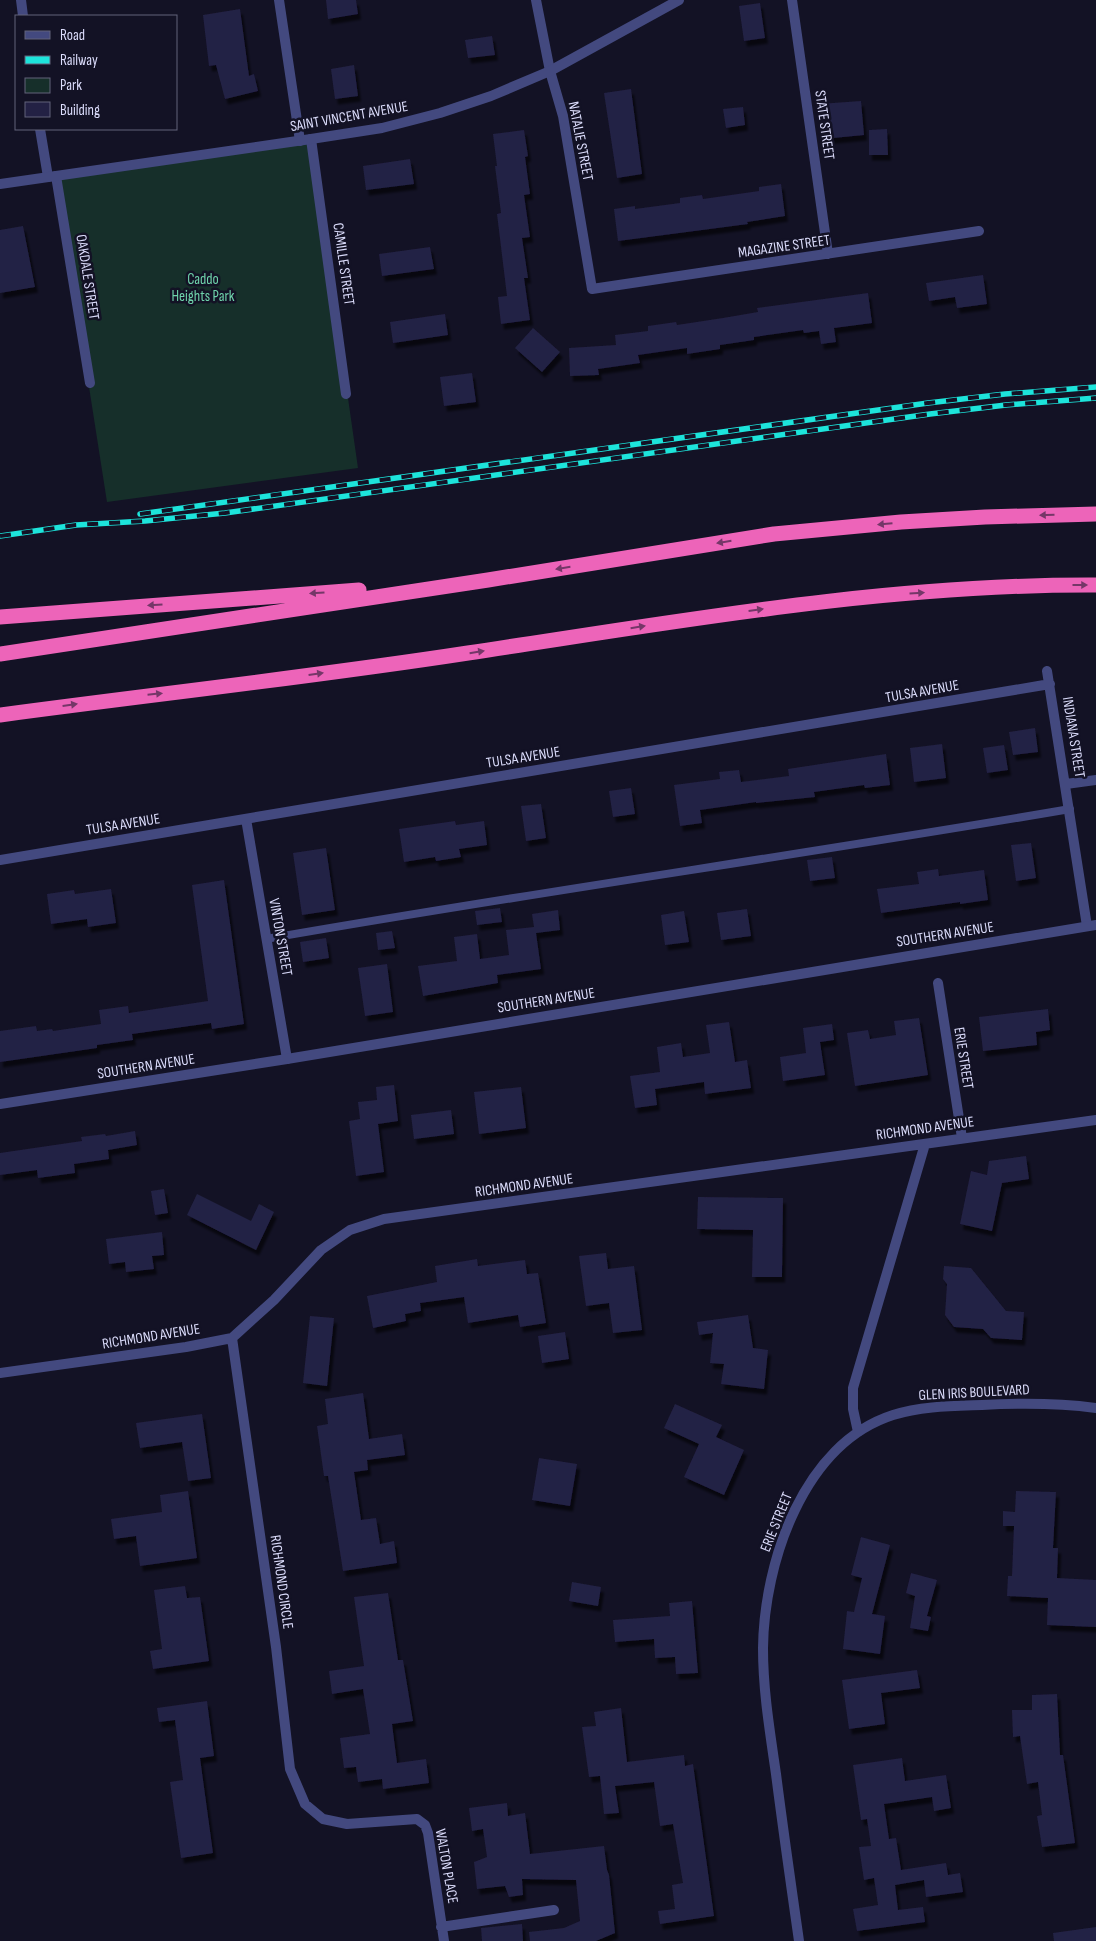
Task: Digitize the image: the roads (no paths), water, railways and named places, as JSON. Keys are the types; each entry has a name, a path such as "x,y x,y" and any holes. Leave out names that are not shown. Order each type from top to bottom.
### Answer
{"highway":[{"path":"0,654 488,580 774,534 967,518 1096,514"},
{"path":"0,617 488,580"},
{"path":"0,715 465,654 782,606 857,598 1004,587 1096,585"},
{"path":"0,726 33,710"}],"street":[{"path":"21,0 23,15"},
{"path":"279,0 300,141"},
{"name":"NATALIE STREET","path":"536,0 550,71 563,116 592,289"},
{"name":"SAINT VINCENT AVENUE","path":"0,184 382,128 440,113 491,96 550,71 679,0"},
{"name":"STATE STREET","path":"792,0 828,254"},
{"name":"OAKDALE STREET","path":"40,130 52,177 90,383"},
{"name":"CAMILLE STREET","path":"311,139 346,394"},
{"name":"MAGAZINE STREET","path":"592,289 980,231"},
{"name":"INDIANA STREET","path":"1047,671 1091,926"},
{"name":"TULSA AVENUE","path":"0,860 1050,684"},
{"path":"1066,784 1096,780"},
{"name":"VINTON STREET","path":"246,819 287,1059"},
{"name":"SOUTHERN AVENUE","path":"0,1104 287,1059 1091,926"},
{"name":"ERIE STREET","path":"938,983 962,1138"},
{"name":"RICHMOND AVENUE","path":"0,1373 186,1347 232,1338 274,1300 321,1250 338,1237 363,1224 384,1219 1096,1120"},
{"path":"858,1432 853,1409 853,1388 925,1144"},
{"name":"RICHMOND CIRCLE","path":"232,1338 276,1647 290,1769 305,1804 323,1820"},
{"name":"GLEN IRIS BOULEVARD","path":"858,1432 892,1415 918,1409 1024,1403 1096,1408"},
{"name":"ERIE STREET","path":"799,1941 765,1694 763,1647 767,1600 778,1555 786,1533 810,1482 828,1457 858,1432"},
{"name":"WALTON PLACE","path":"323,1820 347,1824 409,1819 421,1821 428,1834 444,1941"},
{"name":"WALTON PLACE","path":"442,1927 554,1910"}],"lane":[{"path":"266,939 407,914 731,862 902,838 1070,808"}],"railway":[{"path":"140,514 928,403 1005,394 1096,387"},
{"path":"0,536 76,525 145,521 225,513 930,414 1006,405 1096,398"}],"park label":[{"name":"Caddo Heights Park","path":"203,288"}]}
